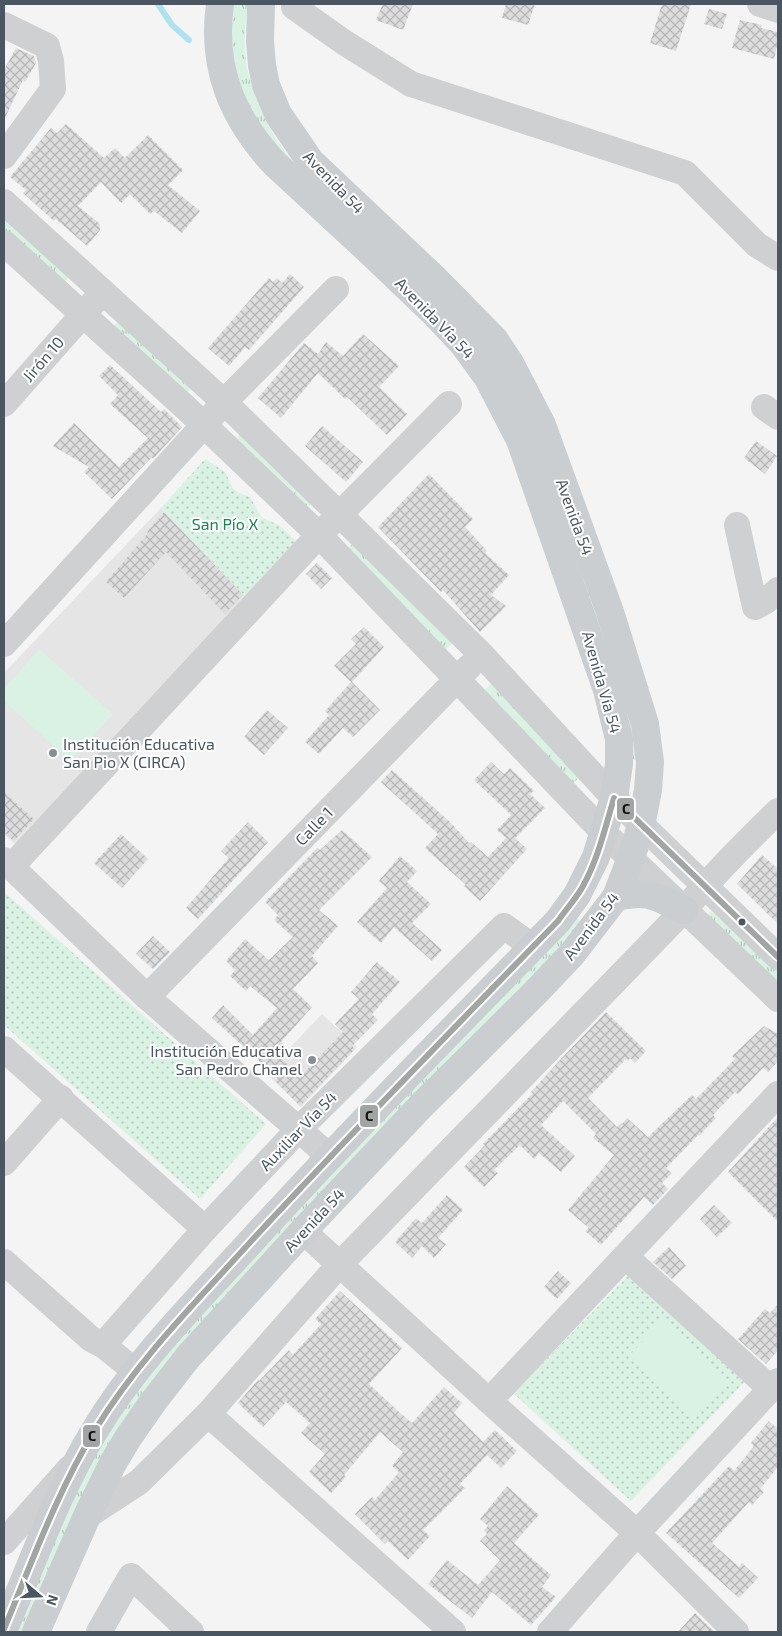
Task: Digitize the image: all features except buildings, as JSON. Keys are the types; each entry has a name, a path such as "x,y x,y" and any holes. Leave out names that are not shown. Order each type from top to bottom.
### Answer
{"main road":[{"name":"Avenida Vía 54","path":"4,1629 48,1525 80,1456 96,1428 135,1372 175,1325 329,1156 558,921 577,895 594,863 614,798 619,764 619,739 608,690 520,440 488,378 436,315 258,146 232,103 224,80 217,40 220,4"},
{"name":"Avenida 54","path":"36,1632 87,1516 113,1464 153,1402 188,1357 303,1231 420,1107 572,954 616,897 632,858 648,790 650,762 645,724 610,612 542,426 529,397 510,362 494,339 442,285 310,161 278,114 266,85 260,41 261,4"},
{"path":"616,897 637,893 651,894 684,910"}],"street":[{"path":"294,4 294,7 345,43 410,84 685,173 757,246 778,258"},
{"path":"760,4 778,10"},
{"path":"4,25 47,46 52,61 54,89 4,156"},
{"path":"4,202 224,402 340,515 482,655 641,826 778,957"},
{"path":"4,243 204,425 319,535 604,833 778,999"},
{"path":"4,644 224,402 336,289"},
{"name":"Jirón 10","path":"4,404 103,292"},
{"path":"329,1156 147,997 7,863 319,535 449,404"},
{"path":"737,525 755,607 766,601 778,590"},
{"name":"Calle 1","path":"147,997 482,655"},
{"path":"87,1516 139,1482 208,1414 339,1265 684,910 748,840 778,812"},
{"name":"Auxiliar Vía 54","path":"103,1345 204,1229 298,1130 504,926 533,947"},
{"path":"4,1049 61,1098 204,1229"},
{"path":"489,1401 778,1094"},
{"path":"4,1163 61,1098"},
{"path":"303,1231 637,1533 736,1632"},
{"path":"550,1632 637,1533 775,1385 626,1257"},
{"path":"4,1262 91,1339 103,1345 135,1372"},
{"path":"208,1414 452,1632"},
{"path":"4,1542 80,1456"},
{"path":"99,1632 131,1576 191,1632"}],"shaded area":[{"name":"Institución Educativa San Pio X (CIRCA)","path":"161,508 247,598 17,846 4,834 4,673"},
{"name":"Institución Educativa San Pedro Chanel","path":"322,1014 357,1047 301,1107 266,1073"}],"green space":[{"path":"231,4 247,4 245,47 247,65 256,97 265,119 277,140 322,191 426,283 464,320 485,345 511,386 533,429 624,687 633,715 638,759 633,760 628,717 620,689 529,430 514,402 499,375 462,324 291,164 262,127 251,109 237,72 231,29"},
{"path":"4,214 71,274 63,283 4,230"},
{"path":"120,319 194,386 186,394 113,327"},
{"path":"242,432 313,502 306,508 235,439"},
{"name":"San Pío X","path":"205,459 225,472 232,487 237,492 250,497 262,518 279,525 297,542 247,598 161,508"},
{"path":"355,542 455,641 445,650 348,548"},
{"path":"39,649 113,714 70,761 4,701 4,689"},
{"path":"493,681 580,776 572,785 484,691"},
{"path":"4,892 266,1124 200,1199 4,1025"},
{"path":"711,911 778,971 778,984 706,917"},
{"path":"577,918 583,923 180,1354 26,1632 14,1632 87,1466 139,1386 267,1237"},
{"path":"632,1272 747,1379 631,1501 513,1393"},
{"path":"663,1319 728,1380 693,1417 628,1357"}],"waterway":[{"path":"158,4 172,25 189,40"}],"transit line":[{"name":"C","path":"4,1629 46,1528 81,1454 112,1404 131,1378 191,1306 292,1197 558,921 588,876 601,843 614,798 778,957"}],"place":[{"name":"Institución Educativa San Pio X (CIRCA)","path":"53,753"},
{"name":"Institución Educativa San Pedro Chanel","path":"312,1060"}]}
